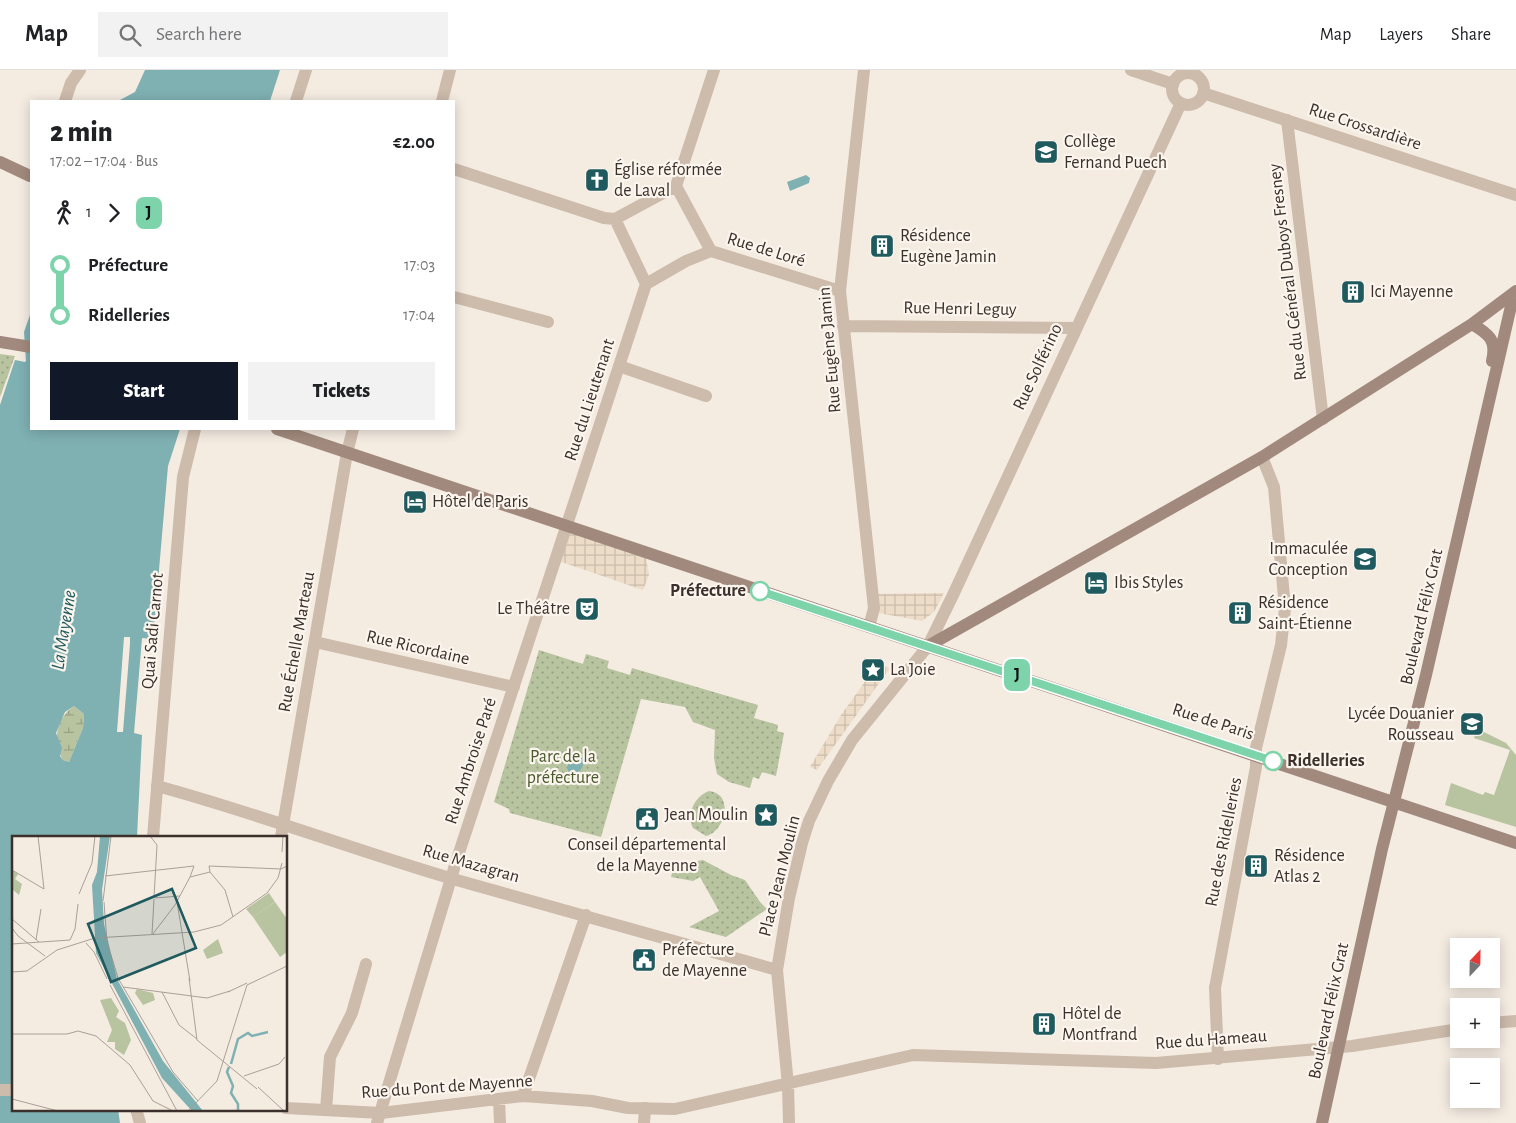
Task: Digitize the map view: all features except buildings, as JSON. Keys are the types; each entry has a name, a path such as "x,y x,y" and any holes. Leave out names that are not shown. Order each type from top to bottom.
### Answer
{"main road":[{"path":"0,162 28,175"},
{"path":"928,646 1262,457 1472,324 1515,292"},
{"name":"Boulevard Félix Grat","path":"1322,1123 1380,857 1515,292"},
{"path":"1472,324 1485,332 1495,349 1484,391 1489,401"},
{"path":"0,342 27,345"},
{"name":"Rue de Paris","path":"280,430 1256,755 1394,804 1516,843"}],"street":[{"path":"65,100 71,83 80,70"},
{"path":"296,100 306,70"},
{"path":"442,100 450,70"},
{"path":"455,169 604,218 615,219 676,186 714,70"},
{"name":"Rue Eugène Jamin","path":"864,70 840,291 874,608 869,627"},
{"path":"1131,70 1173,84"},
{"path":"1194,72 1200,80 1203,94 1193,104 1181,103 1174,97 1173,84 1179,76 1194,72"},
{"name":"Rue Crossardière","path":"1203,94 1516,195"},
{"name":"Rue Solférino","path":"928,646 1181,103"},
{"name":"Rue du Général Duboys Fresney","path":"1287,120 1323,419"},
{"path":"615,219 646,284 686,261 711,251 676,186"},
{"name":"Rue de Loré","path":"711,251 840,291"},
{"name":"Rue du Lieutenant","path":"567,526 646,284"},
{"path":"455,297 548,322"},
{"name":"Rue Henri Leguy","path":"844,326 1076,328"},
{"path":"619,366 706,396"},
{"name":"Quai Sadi Carnot","path":"153,836 183,477 195,430"},
{"name":"Rue Échelle Marteau","path":"281,836 347,453 353,430"},
{"name":"Rue des Ridelleries","path":"1218,1059 1215,988 1256,767 1256,755 1281,645 1285,608 1274,487 1262,457"},
{"name":"Rue Ambroise Paré","path":"379,1118 451,878 567,526"},
{"name":"Rue Ricordaine","path":"315,642 514,687"},
{"name":"Place Jean Moulin","path":"788,1123 788,1085 777,970 789,898 809,821 828,781 852,740 928,646"},
{"name":"Rue Mazagran","path":"157,786 284,823 451,878 777,970"},
{"path":"523,1096 586,915"},
{"path":"326,1110 330,1057 352,1013 366,964"},
{"path":"1500,1023 1516,1021"},
{"name":"Rue du Hameau","path":"788,1085 818,1076 913,1054 1156,1063 1218,1059 1340,1046 1450,1029"},
{"name":"Rue du Pont de Mayenne","path":"288,1108 326,1110 379,1118 523,1096 592,1100 628,1108 675,1109 788,1085"},
{"path":"499,1099 500,1123"},
{"path":"644,1123 645,1108"},
{"path":"136,1110 140,1123"}],"green space":[{"path":"0,354 15,356 0,397"},
{"name":"Parc de la préfecture","path":"539,650 583,664 586,654 609,661 607,668 630,675 632,668 758,705 754,718 778,725 777,731 784,733 776,776 762,772 759,779 753,777 750,788 729,782 717,774 714,758 715,730 693,722 685,707 641,699 601,837 510,813 509,809 494,802"},
{"path":"74,706 84,714 83,728 69,762 63,760 57,738 63,717"},
{"path":"1480,730 1506,743 1516,755 1516,827 1445,805 1451,783 1483,795 1485,792 1494,795 1510,750 1474,738 1476,731"},
{"path":"709,791 717,793 722,798 724,812 718,827 713,833 706,836 693,828 691,811 696,801"},
{"path":"703,860 731,875 745,880 767,909 726,937 689,927 719,911 700,877 693,881 671,877 674,865"}],"shaded area":[{"path":"566,531 646,557 649,575 643,590 556,560"},
{"path":"944,593 934,612 922,621 873,612 872,594"},
{"path":"872,662 890,668 817,770 810,767 841,715 864,683"}],"water":[{"path":"145,70 280,70 270,100 120,100 135,92"},
{"path":"806,175 810,178 809,183 790,191 787,182"},
{"name":"La Mayenne","path":"30,315 30,430 180,430 168,466 153,639 142,638 134,733 142,735 137,836 12,836 12,1110 118,1110 120,1123 0,1123 0,405 15,360 26,361 24,332","holes":["124,637 130,637 123,732 117,732","74,706 84,714 83,728 69,762 63,760 60,756 62,748 56,733 65,712"]},
{"path":"578,753 583,758 583,766 578,772 573,774 568,771 568,762 573,754"}],"bus line":[{"name":"J","path":"760,591 1273,761"}],"place":[{"name":"Collège Fernand Puech","path":"1046,152"},
{"name":"Église réformée de Laval","path":"597,180"},
{"name":"Résidence Eugène Jamin","path":"882,246"},
{"name":"Ici Mayenne","path":"1353,292"},
{"name":"Hôtel de Paris","path":"415,502"},
{"name":"Immaculée Conception","path":"1365,559"},
{"name":"Ibis Styles","path":"1096,583"},
{"name":"Préfecture","path":"760,591"},
{"name":"Le Théâtre","path":"587,609"},
{"name":"Résidence Saint-Étienne","path":"1240,613"},
{"name":"La Joie","path":"873,670"},
{"name":"Lycée Douanier Rousseau","path":"1472,724"},
{"name":"Ridelleries","path":"1273,761"},
{"name":"Jean Moulin","path":"766,815"},
{"name":"Conseil départemental de la Mayenne","path":"647,819"},
{"name":"Résidence Atlas 2","path":"1256,866"},
{"name":"Préfecture de Mayenne","path":"644,960"},
{"name":"Hôtel de Montfrand","path":"1044,1024"}]}
